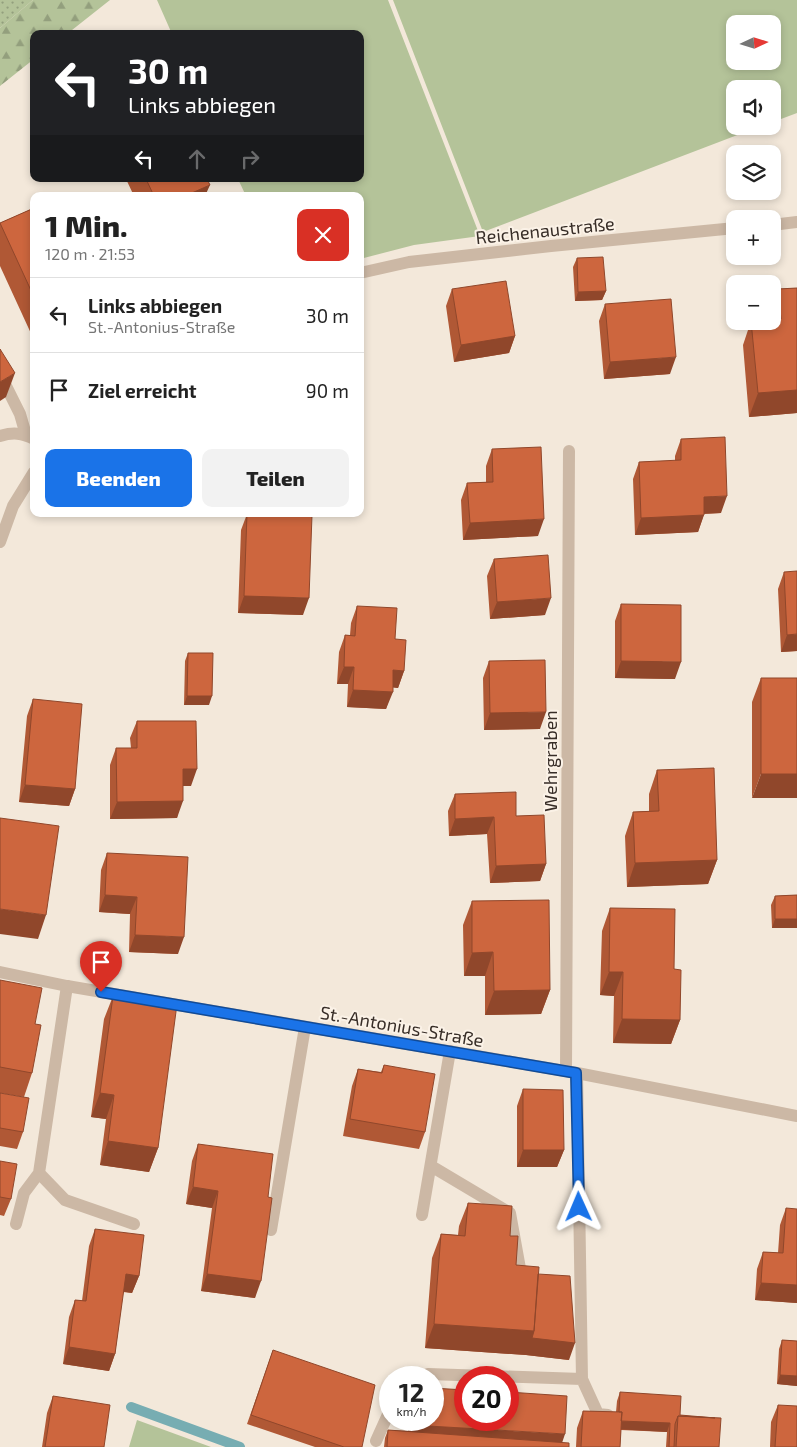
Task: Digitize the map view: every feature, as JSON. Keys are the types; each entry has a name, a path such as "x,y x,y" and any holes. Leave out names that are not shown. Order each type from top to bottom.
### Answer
{"street":[{"path":"781,224 797,222"},
{"name":"Reichenaustraße","path":"364,272 409,262 726,229"},
{"path":"0,374 30,437"},
{"path":"0,436 10,433 30,437"},
{"name":"Wehrgraben","path":"569,451 572,1072 582,1379"},
{"path":"0,542 13,506 30,478"},
{"name":"St.-Antonius-Straße","path":"0,972 67,986 572,1072 797,1116"},
{"path":"16,1224 24,1193 39,1173 67,986"},
{"path":"270,1230 305,1027"},
{"path":"422,1215 450,1052"},
{"path":"431,1166 510,1213 520,1274"},
{"path":"39,1173 65,1200 134,1224"},
{"path":"444,1375 582,1379 598,1414 608,1414"},
{"path":"376,1441 381,1431"}],"green space":[{"path":"0,0 33,0 0,28"},
{"path":"33,0 110,0 72,30 30,30 30,62 0,86 0,28"},
{"path":"157,0 388,0 480,236 414,245 364,258 364,192 244,192 239,182 364,182 364,30 170,30"},
{"path":"393,0 797,0 797,113 781,119 781,80 726,80 726,135 737,135 483,232"},
{"path":"137,1420 211,1447 129,1447"}],"building":[{"path":"147,182 208,182 210,185 194,192 152,192"},
{"path":"30,210 30,288 0,223"},
{"path":"603,257 606,291 578,292 577,258"},
{"path":"506,281 515,336 461,345 452,289"},
{"path":"797,288 797,390 758,393 752,330 781,330 781,289"},
{"path":"671,299 676,357 610,362 605,304"},
{"path":"0,349 15,373 0,382"},
{"path":"725,437 727,496 704,497 704,515 641,518 639,462 681,460 681,439"},
{"path":"541,447 544,519 470,523 467,483 493,482 492,449"},
{"path":"247,517 312,517 309,598 244,596"},
{"path":"548,555 551,598 497,602 494,559"},
{"path":"797,571 797,634 787,635 784,572"},
{"path":"621,604 681,605 681,662 621,661"},
{"path":"357,606 397,608 395,639 406,640 404,671 393,670 393,692 353,690 354,667 344,667 345,635 355,636"},
{"path":"188,653 213,653 212,696 187,696"},
{"path":"545,660 546,712 490,713 489,661"},
{"path":"761,678 797,678 797,774 761,774"},
{"path":"33,699 82,704 75,789 25,785"},
{"path":"137,721 196,721 197,769 183,769 183,801 117,802 116,748 137,748"},
{"path":"714,768 717,860 635,863 633,812 659,811 657,770"},
{"path":"516,792 516,816 544,815 546,864 496,866 494,817 455,819 455,794"},
{"path":"0,818 59,826 46,915 0,909"},
{"path":"107,853 188,857 184,937 135,935 137,897 105,895"},
{"path":"797,895 797,919 775,919 775,896"},
{"path":"549,900 550,990 494,991 493,952 472,953 472,901"},
{"path":"610,908 675,909 674,969 681,970 680,1020 622,1019 623,972 609,972"},
{"path":"0,980 42,988 35,1024 41,1025 32,1073 0,1067"},
{"path":"113,996 177,1004 158,1148 108,1141 114,1095 100,1093"},
{"path":"384,1065 435,1074 425,1132 350,1119 358,1069 382,1073"},
{"path":"523,1089 563,1090 564,1150 523,1150"},
{"path":"0,1093 29,1098 23,1132 0,1128"},
{"path":"198,1144 273,1154 268,1197 272,1198 261,1281 207,1274 218,1191 193,1187"},
{"path":"0,1161 17,1164 11,1199 0,1197"},
{"path":"468,1203 512,1206 510,1236 518,1236 516,1265 539,1267 534,1331 434,1324 441,1234 465,1236"},
{"path":"786,1208 797,1209 797,1285 761,1283 763,1252 783,1253"},
{"path":"95,1229 144,1235 139,1276 126,1274 115,1354 69,1347 75,1300 86,1301"},
{"path":"538,1274 570,1276 575,1343 532,1338"},
{"path":"782,1340 797,1341 797,1376 780,1375"},
{"path":"273,1350 375,1385 362,1447 344,1447 251,1415"},
{"path":"444,1389 454,1389 454,1428 444,1427"},
{"path":"620,1392 681,1396 680,1415 715,1418 678,1416 675,1424 674,1447 669,1447 670,1423 621,1421 622,1412 619,1412"},
{"path":"519,1393 567,1396 565,1434 514,1431 519,1431"},
{"path":"53,1396 110,1405 104,1447 45,1447"},
{"path":"778,1405 797,1406 797,1447 775,1447"},
{"path":"583,1411 622,1412 620,1447 581,1447"},
{"path":"678,1416 721,1418 719,1447 676,1447"},
{"path":"388,1431 569,1443 569,1447 387,1447"}],"waterway":[{"name":"Wehrgraben","path":"131,1407 240,1447"}],"route":[{"path":"101,992 576,1073 579,1207"}]}
